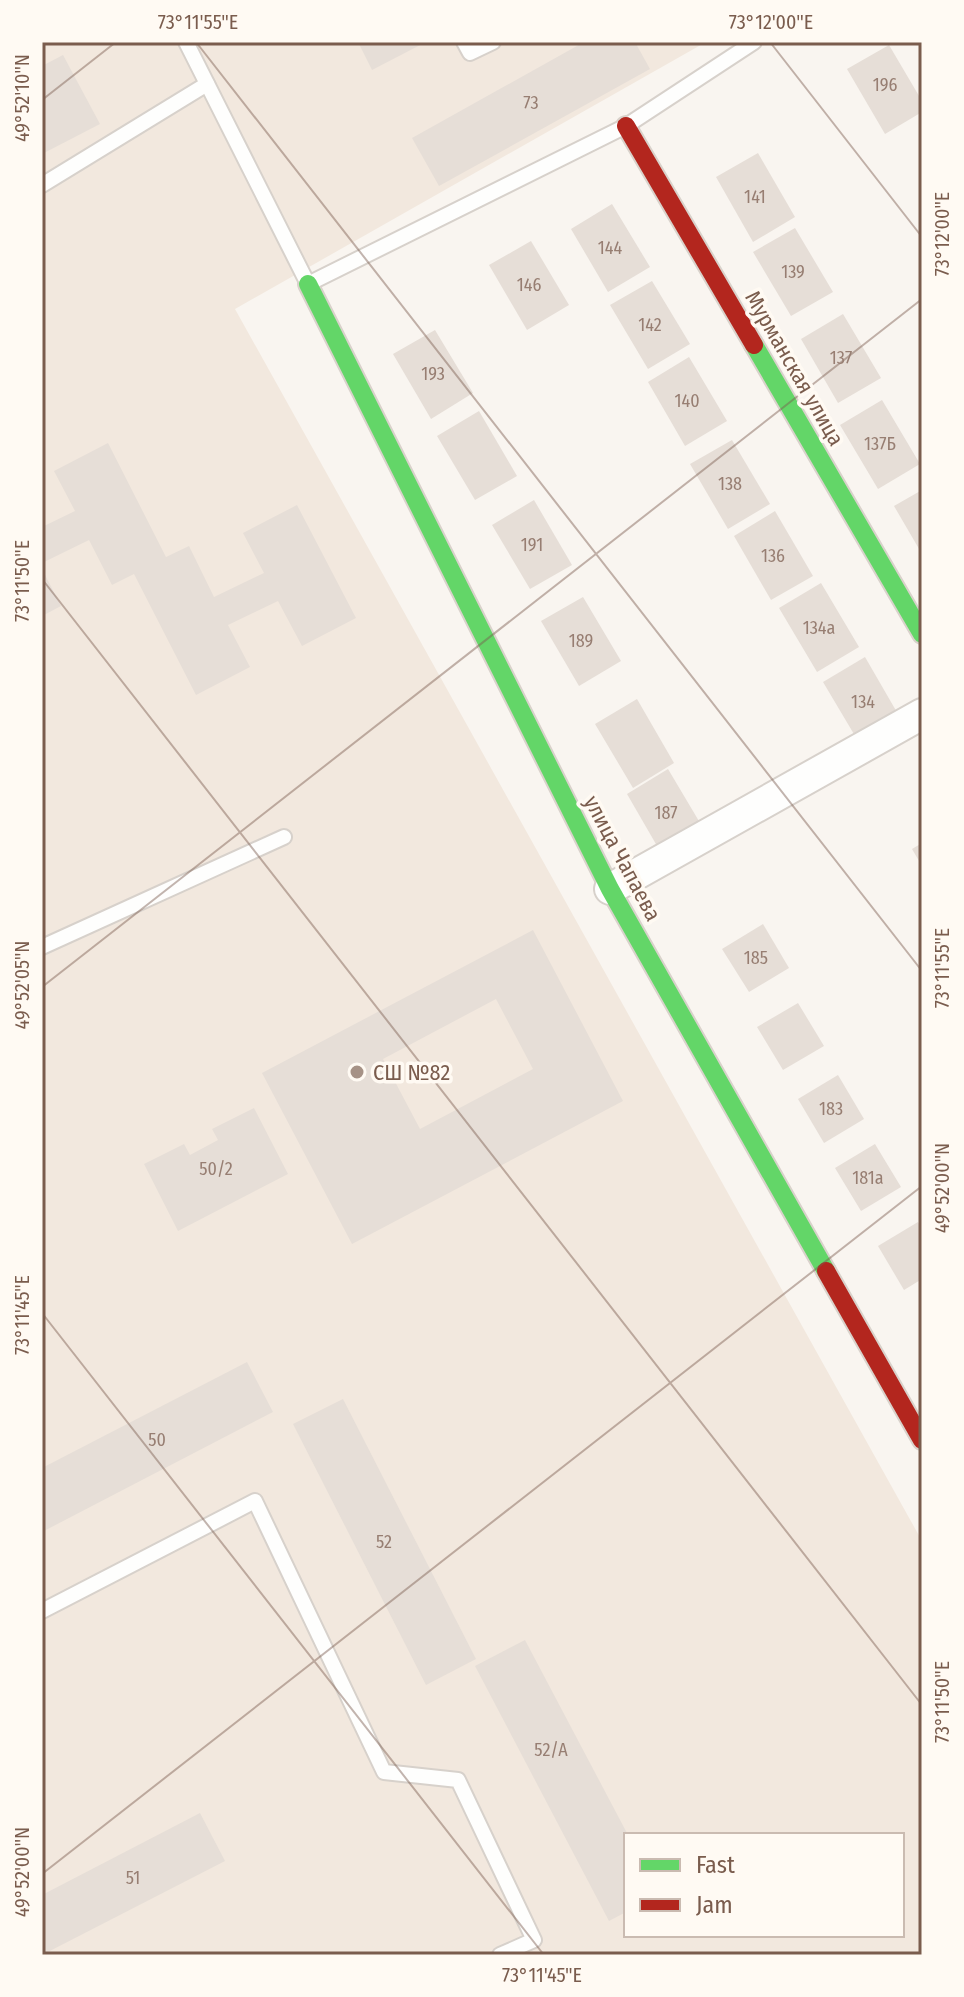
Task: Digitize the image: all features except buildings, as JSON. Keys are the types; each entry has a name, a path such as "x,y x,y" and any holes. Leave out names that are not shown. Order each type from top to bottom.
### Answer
{"street":[{"name":"Мурманская улица","path":"626,126 922,634"},
{"name":"улица Чапаева","path":"308,284 610,889 922,1440"},
{"path":"610,889 922,714"}],"lane":[{"path":"186,42 308,284 626,126 754,42"},
{"path":"464,42 470,53 493,42"},
{"path":"42,185 207,84"},
{"path":"42,947 284,837"},
{"path":"42,1611 255,1501 384,1772 458,1780 534,1940 500,1955"}],"shaded area":[{"path":"42,42 706,42 235,309 922,1541 922,1955 42,1955"}],"traffic: fast":[{"path":"308,284 610,889 826,1271"},
{"path":"754,345 922,634"}],"traffic: jam":[{"path":"626,126 754,345"},
{"path":"826,1271 922,1440"}],"place":[{"name":"СШ №82","path":"357,1072"}]}
